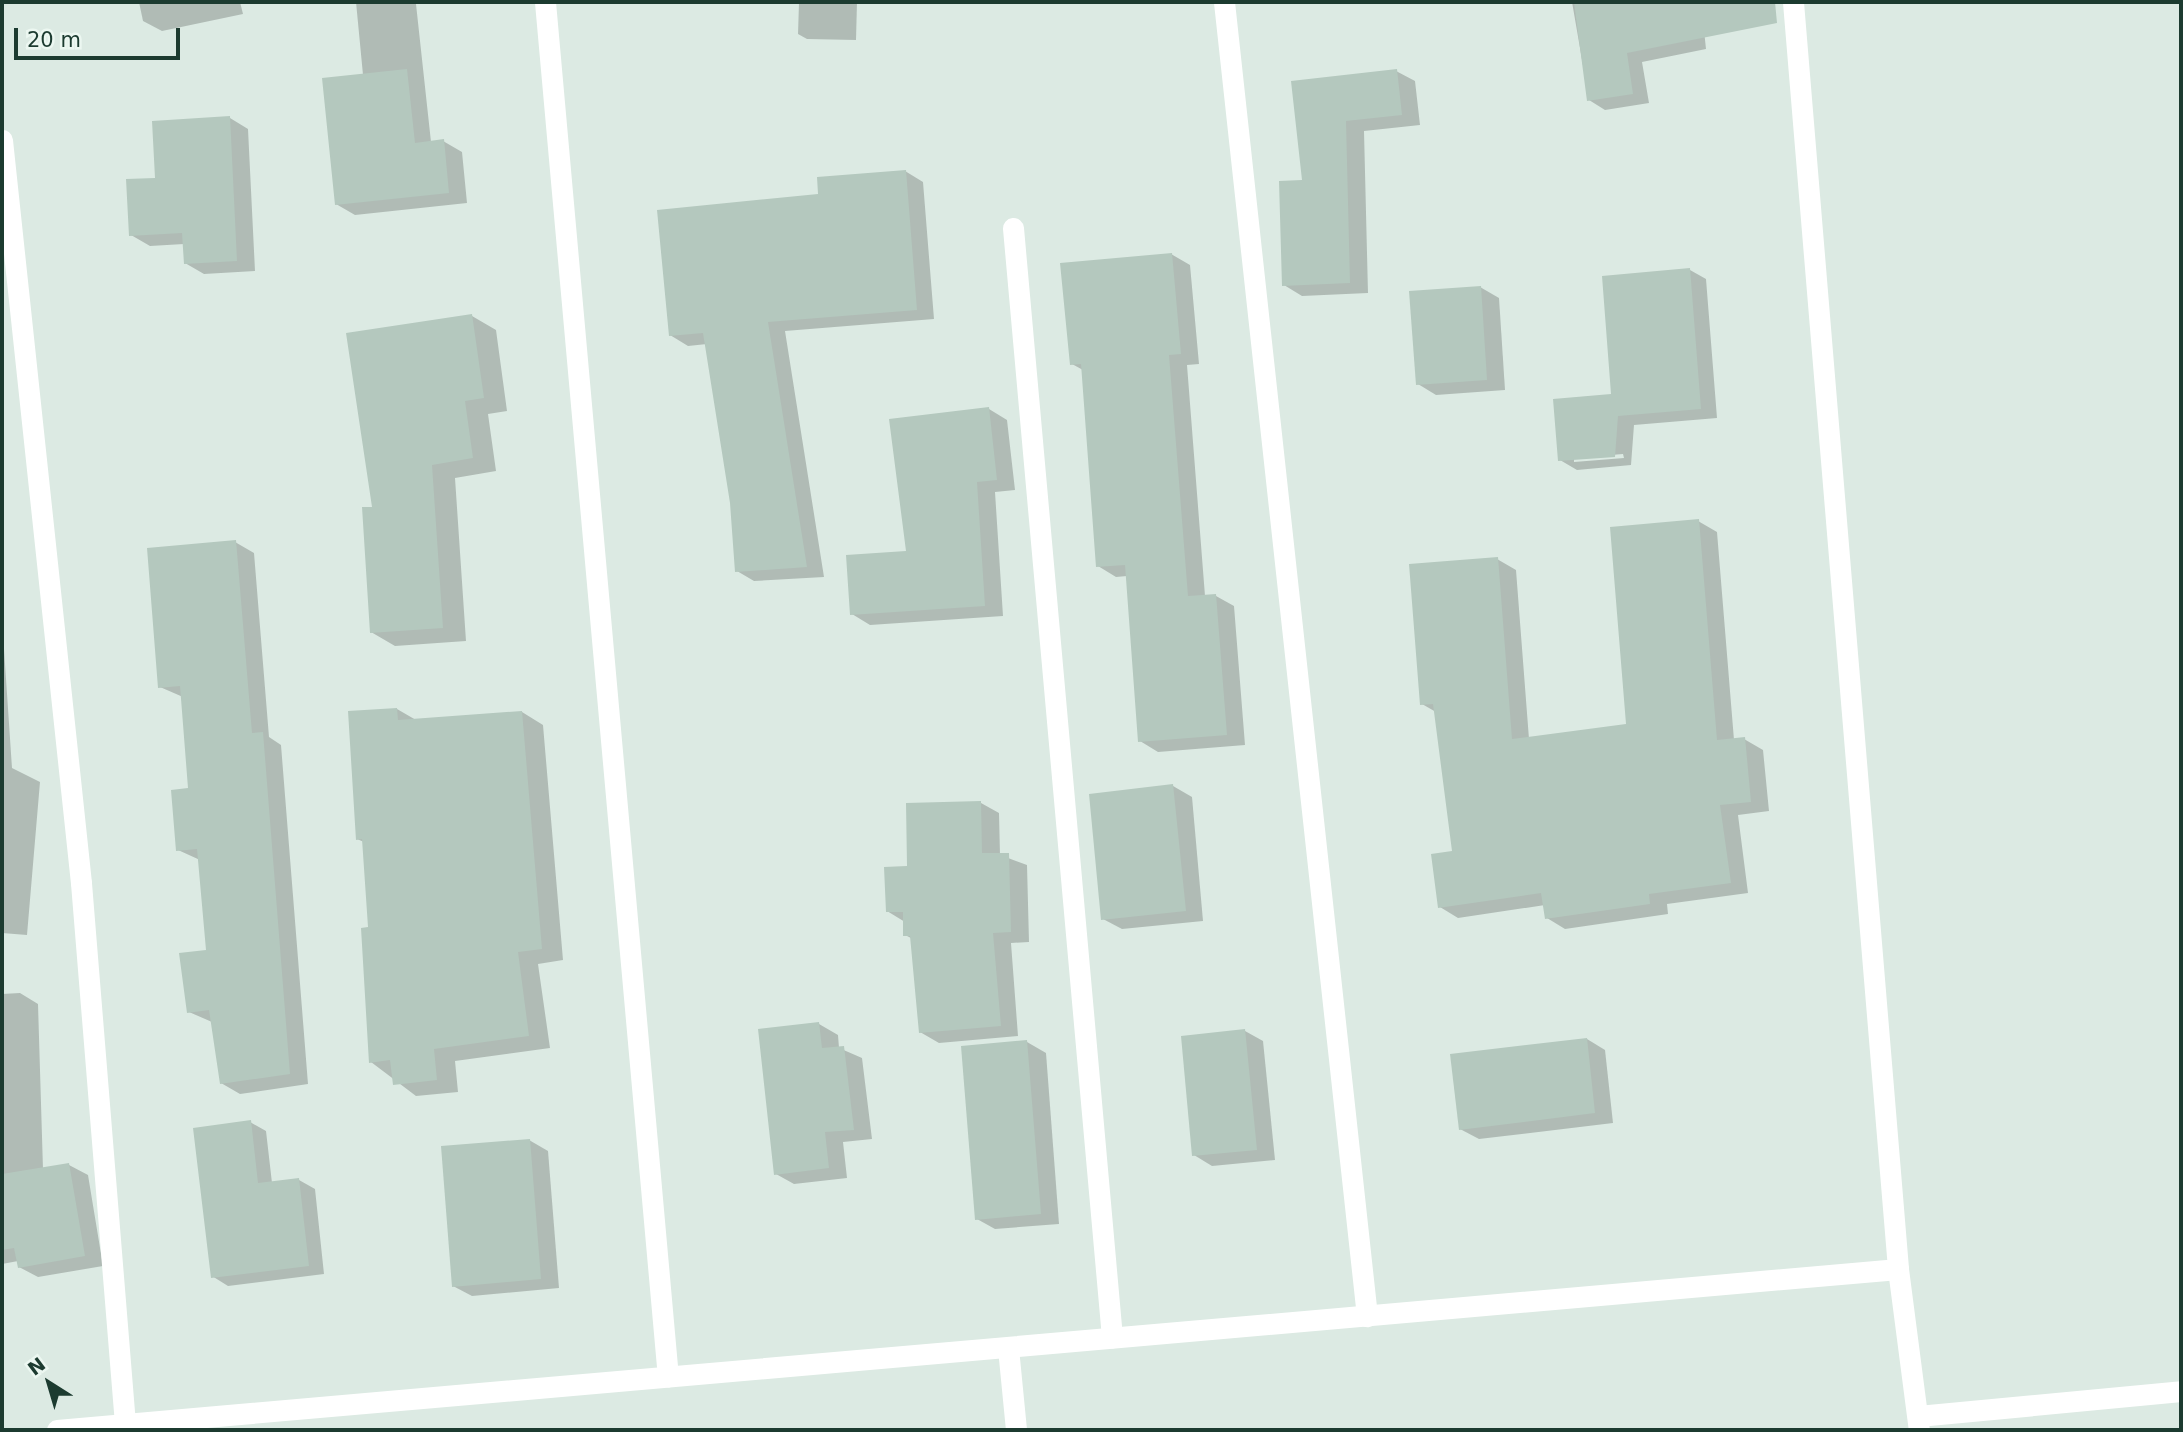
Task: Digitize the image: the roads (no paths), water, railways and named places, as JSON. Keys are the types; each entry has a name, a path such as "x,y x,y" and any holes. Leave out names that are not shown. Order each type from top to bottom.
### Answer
{"street":[{"path":"545,2 668,1377"},
{"path":"1224,2 1367,1316"},
{"path":"1793,2 1898,1269 1919,1423 2181,1391"},
{"path":"2,140 81,883 125,1424"},
{"path":"1013,228 1112,1338"},
{"path":"57,1430 1898,1269"},
{"path":"1008,1348 1016,1430"}]}
